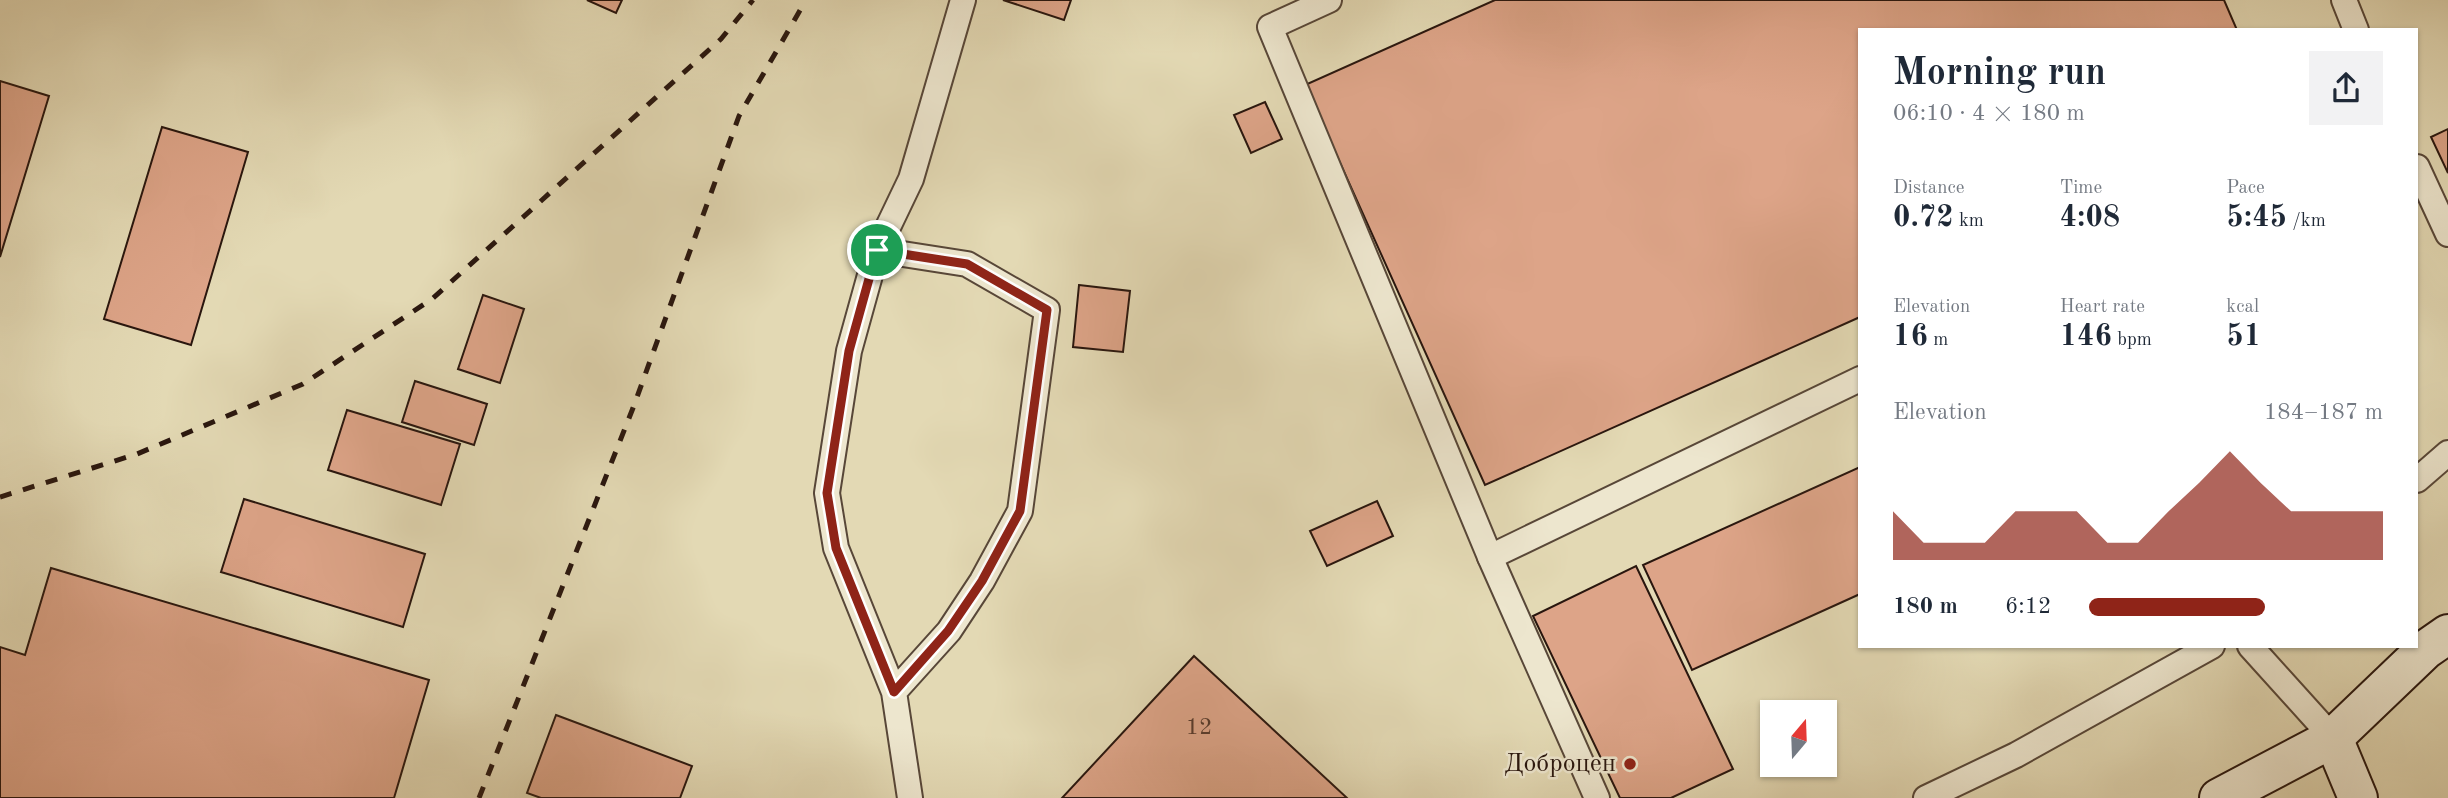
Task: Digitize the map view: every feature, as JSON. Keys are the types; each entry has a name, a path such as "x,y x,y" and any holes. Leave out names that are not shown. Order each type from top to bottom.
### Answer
{"street":[{"path":"2219,798 2333,738 2425,650 2448,634"},
{"path":"2333,738 2358,798"}],"lane":[{"path":"910,798 894,692 836,548 827,493 849,351 877,250 911,178 963,0"},
{"path":"1329,0 1270,27 1490,557 1597,798"},
{"path":"2344,0 2355,28"},
{"path":"2418,169 2448,234"},
{"path":"877,250 967,264 1047,310 1020,511 982,581 948,631 894,692"},
{"path":"1490,557 1858,380"},
{"path":"2418,479 2448,453"},
{"path":"1926,798 2016,755 2208,648"},
{"path":"2252,648 2333,738"}],"building":[{"path":"587,0 622,0 616,13"},
{"path":"1003,0 1071,0 1064,20"},
{"path":"1495,0 2224,0 2236,28 1858,28 1858,318 1485,485 1305,85"},
{"path":"0,81 49,96 0,257"},
{"path":"1265,102 1282,139 1251,153 1234,115"},
{"path":"162,127 248,152 191,345 104,319"},
{"path":"2448,129 2448,173 2431,137"},
{"path":"1079,285 1130,291 1123,352 1073,347"},
{"path":"483,295 524,309 500,383 458,369"},
{"path":"415,381 487,404 474,445 402,422"},
{"path":"347,410 460,444 441,505 328,470"},
{"path":"1858,468 1858,595 1692,670 1643,565"},
{"path":"244,499 425,554 403,627 221,572"},
{"path":"1377,501 1393,536 1327,566 1310,531"},
{"path":"1636,566 1733,769 1671,798 1620,798 1533,616"},
{"path":"51,568 429,680 394,798 0,798 0,647 25,655"},
{"path":"1194,656 1347,798 1062,798"},
{"path":"556,715 692,766 680,798 541,798 527,793"}],"railway":[{"path":"0,497 137,454 303,384 432,299 721,39 753,0"},
{"path":"479,798 633,408 739,116 806,0"}],"place":[{"name":"Доброцен","path":"1630,764"}],"route":[{"path":"877,250 967,264 1047,310 1020,511 982,581 948,631 894,692 836,548 827,493 849,351 877,250"}]}
